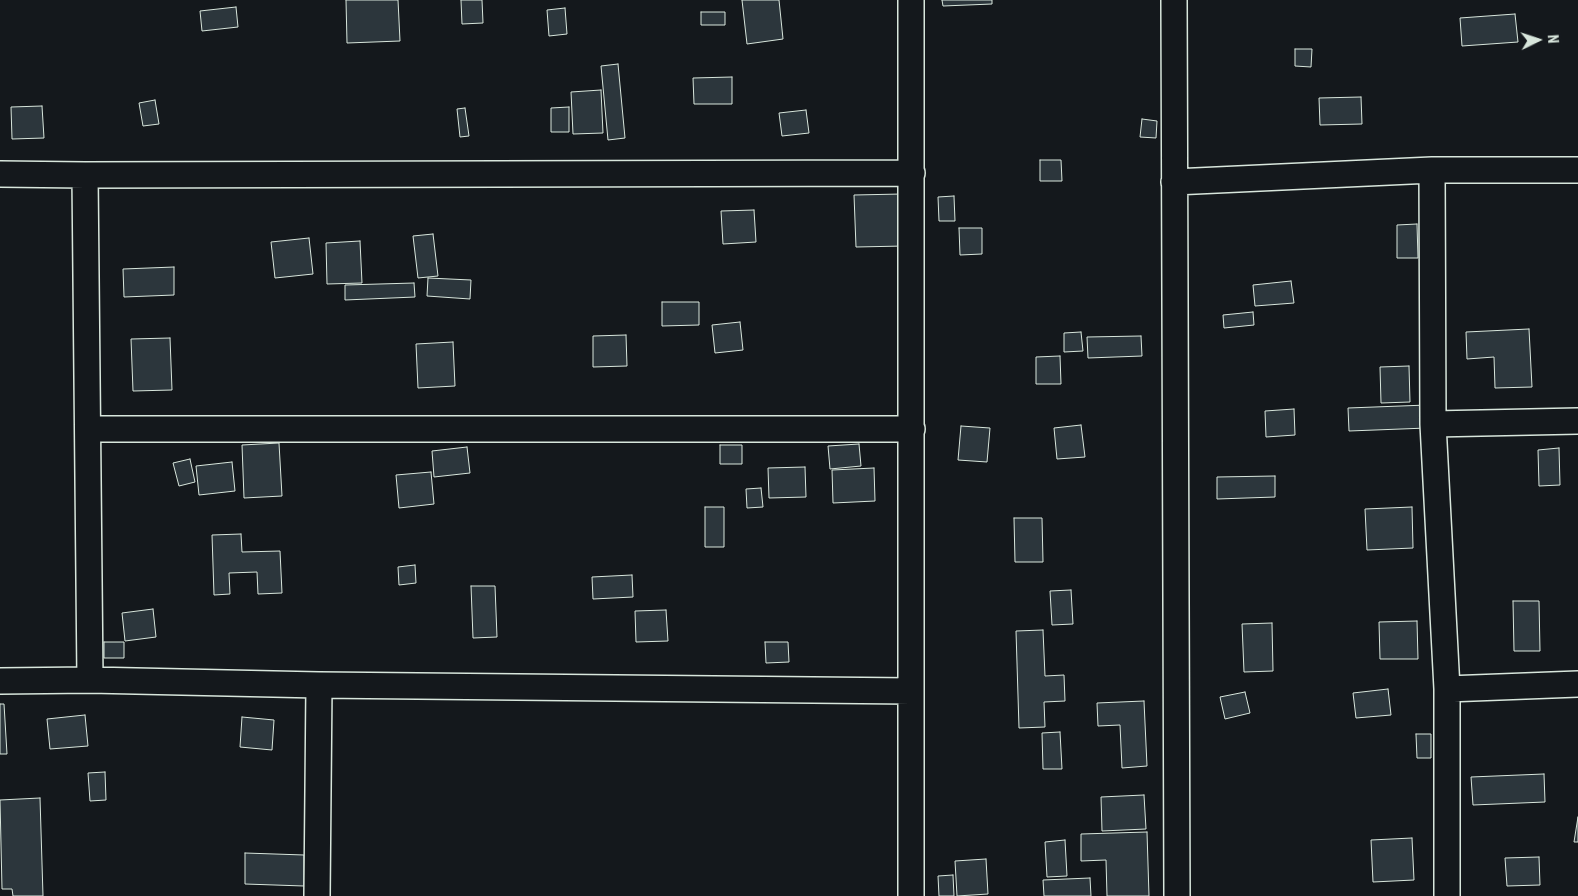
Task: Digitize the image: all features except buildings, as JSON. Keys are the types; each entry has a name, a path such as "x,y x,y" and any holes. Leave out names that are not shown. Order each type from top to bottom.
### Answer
{"street":[{"path":"911,0 911,896"},
{"path":"1174,0 1177,896"},
{"path":"1174,182 1432,170 1578,170"},
{"path":"1432,170 1433,424 1446,689 1447,896"},
{"path":"0,174 912,173"},
{"path":"85,175 90,680"},
{"path":"1433,424 1578,422"},
{"path":"88,429 912,429"},
{"path":"0,681 90,680 319,685 911,691"},
{"path":"1446,689 1578,684"},
{"path":"316,896 319,685"}]}
